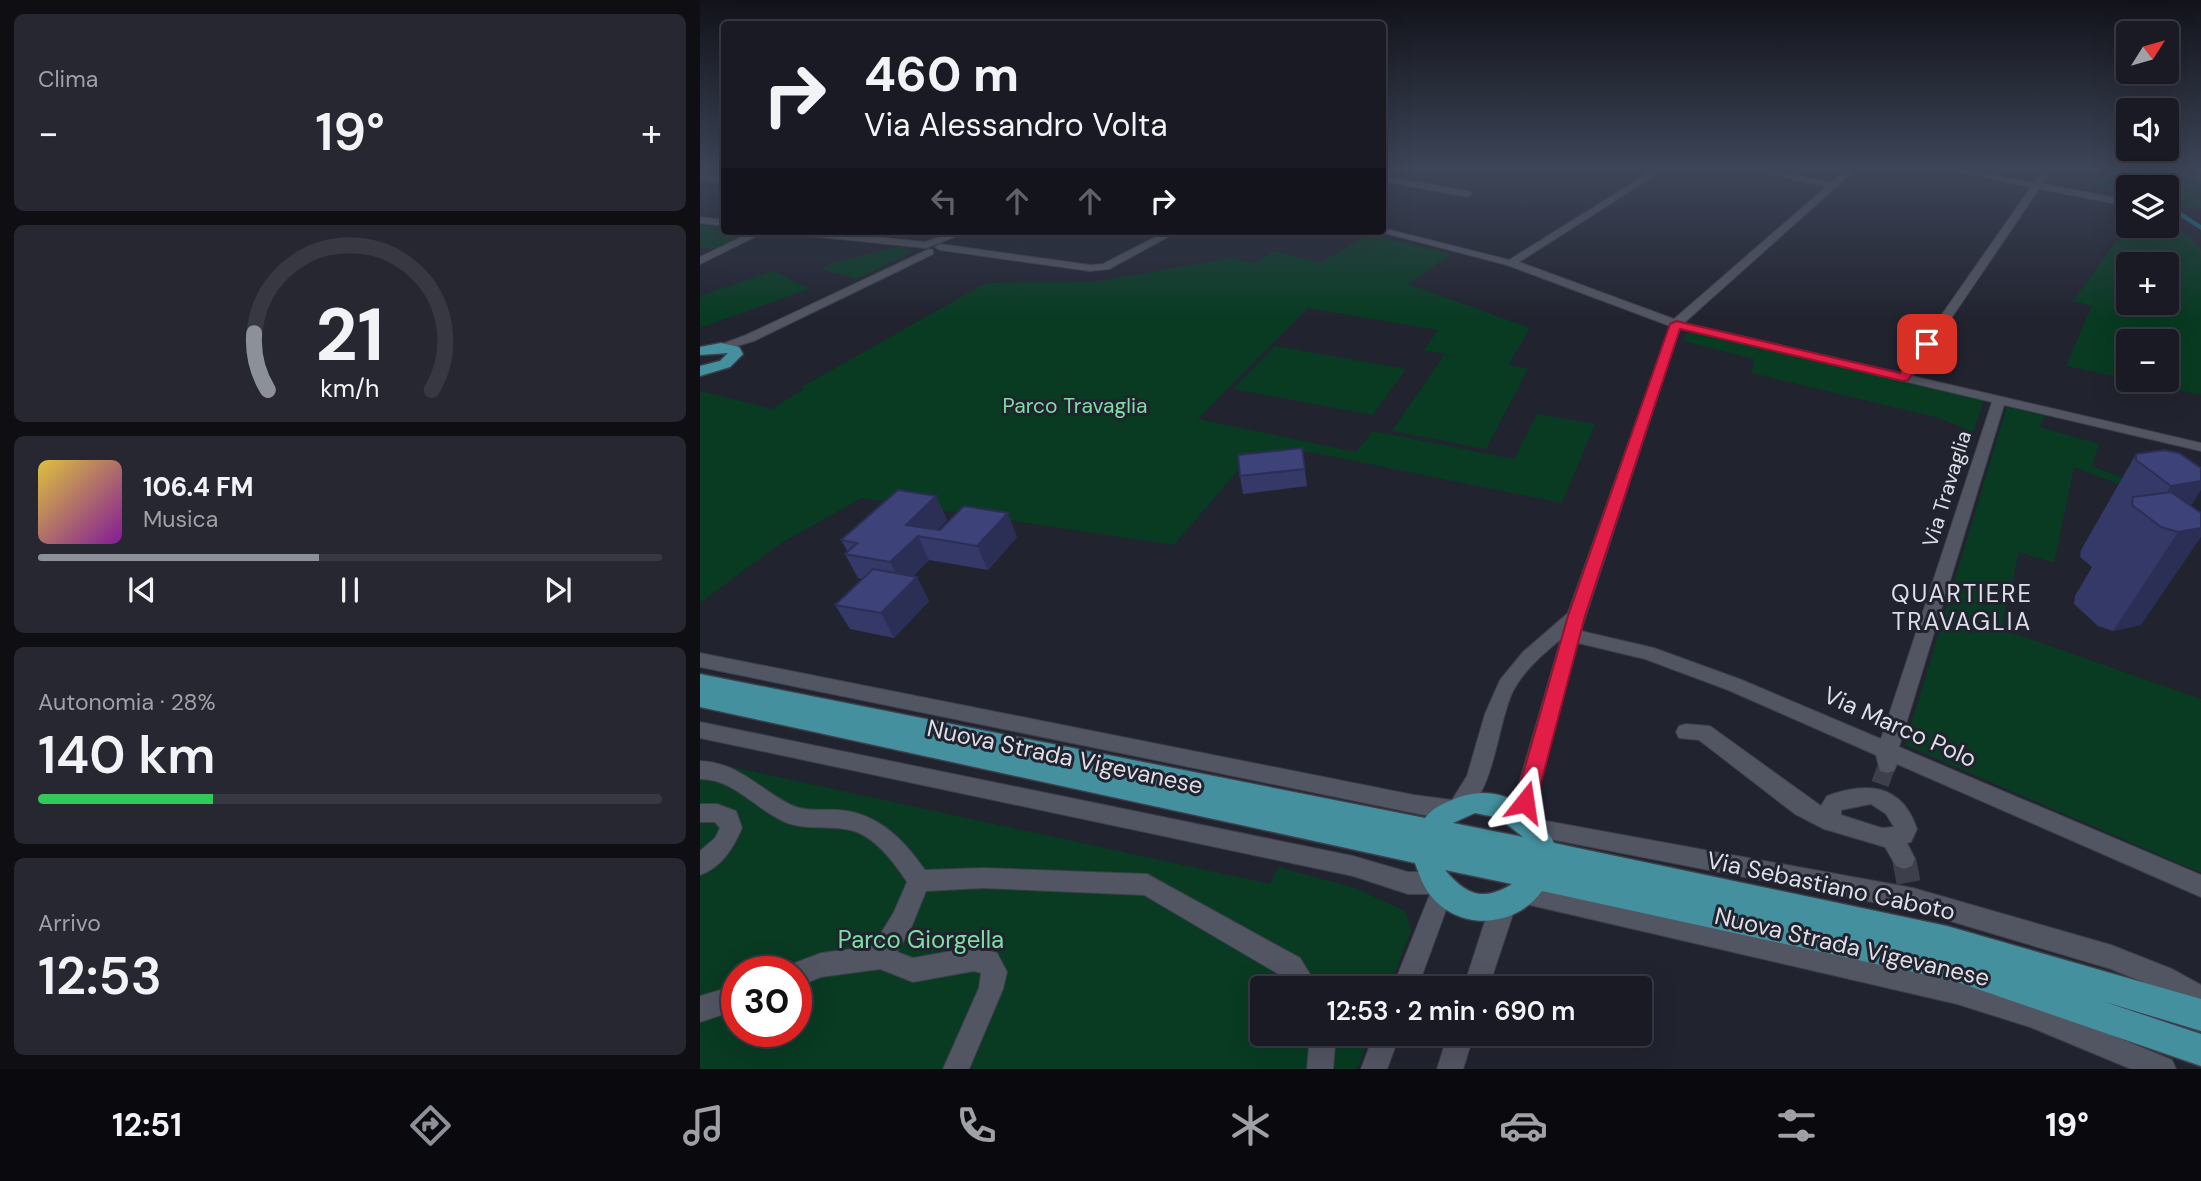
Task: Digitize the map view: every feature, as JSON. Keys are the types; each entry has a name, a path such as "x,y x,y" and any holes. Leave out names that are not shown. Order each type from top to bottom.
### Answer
{"main road":[{"path":"700,372 725,364 736,352 729,348 705,350"},
{"name":"Nuova Strada Vigevanese","path":"700,682 1428,841"},
{"name":"Nuova Strada Vigevanese","path":"700,698 1527,861 1947,940 2201,1015"},
{"name":"Nuova Strada Vigevanese","path":"1456,807 1492,803 1527,861 1954,966 2201,1050"},
{"path":"1439,887 1427,865 1428,841 1456,807"},
{"name":"Nuova Strada Vigevanese","path":"1439,887 1470,906 1491,907 1527,861"}],"street":[{"path":"1511,263 1581,219"},
{"path":"1479,976 1496,924 1527,861 1574,625 1676,324 1796,219"},
{"path":"1903,378 2012,219"},
{"path":"700,220 721,223"},
{"path":"1386,232 1511,263 1676,324 2201,447"},
{"path":"700,261 754,235"},
{"path":"825,235 1090,268 1105,267 1166,235"},
{"path":"705,350 750,338 903,262 926,247 955,235"},
{"path":"736,352 750,338"},
{"name":"Via Travaglia","path":"1882,774 1999,400"},
{"path":"700,660 1414,804 1456,807 1473,791 1507,685 1539,649 1574,625"},
{"name":"Via Marco Polo","path":"1574,625 1681,664 1882,774 2201,886"},
{"path":"1686,732 1703,732 1802,807 1832,822 1848,830 1892,839 1903,835 1906,830 1901,815 1888,802 1882,774 1834,802 1829,811 1832,822"},
{"path":"702,733 1353,866 1408,883 1439,887 1408,976"},
{"path":"700,771 719,771 731,775 761,800 795,816 841,819 864,825 886,838 919,881"},
{"path":"700,813 728,818 731,828 723,845 700,865"},
{"path":"1892,839 1904,859"},
{"path":"1527,861 2031,1014 2163,1069"},
{"name":"Via Sebastiano Caboto","path":"1527,861 1911,895 2111,957 2163,978 2201,998"},
{"path":"919,881 983,878 1147,886 1291,967 1298,976"},
{"path":"880,957 903,920 919,881"},
{"path":"812,969 880,957 913,970 974,959 988,961 995,972 991,989 956,1069"},
{"path":"700,1009 721,1002"},
{"path":"1320,1069 1322,1046"},
{"path":"1374,1069 1383,1046"},
{"path":"1450,1069 1457,1046"}],"green space":[{"path":"700,225 721,228 721,235 746,235 718,248 700,248"},
{"path":"2179,228 2201,249 2201,395 2179,390 2179,329 2116,329 2116,376 2066,366 2092,306 2073,301 2119,238 2179,238"},
{"name":"Parco Travaglia","path":"1367,235 1451,254 1408,284 1530,328 1508,365 1528,369 1486,449 1392,431 1444,355 1463,358 1424,350 1438,330 1308,308 1198,419 1356,452 1373,431 1514,459 1537,414 1595,424 1562,503 1310,452 1247,460 1174,545 862,498 781,543 700,603 700,391 772,409 804,389 800,388 986,283 1098,281 1232,258 1254,263 1276,251 1320,263"},
{"path":"898,247 916,250 857,279 821,269 833,263"},
{"path":"773,271 809,289 700,328 700,296"},
{"path":"1692,332 1984,400 1973,432 1939,418 1752,373 1754,359 1683,341 1686,334"},
{"path":"1275,346 1406,369 1373,415 1233,389"},
{"path":"2007,407 2045,416 2039,427 2099,444 2092,466 2123,478 2118,484 2074,467 2054,563 2019,552 2001,629 2201,699 2201,873 1905,745"},
{"name":"Parco Giorgella","path":"700,760 1270,884 1278,867 1355,888 1405,911 1411,930 1394,976 1250,976 1250,1046 1366,1046 1357,1069 700,1069"}],"building":[{"path":"1302,448 1305,469 1240,476 1238,455"},
{"path":"2164,450 2179,453 2201,468 2201,481 2171,486 2136,460 2136,454"},
{"path":"898,490 936,496 906,525 940,530 964,506 1008,513 977,546 918,536 890,562 845,554 857,543 841,540"},
{"path":"2171,492 2201,513 2201,528 2178,532 2161,527 2132,505 2133,497"},
{"path":"873,569 917,577 881,613 835,605"}],"waterway":[{"path":"2188,219 2201,228"}],"tunnel":[{"path":"1880,784 1887,765"},
{"path":"1904,859 1910,890"}],"district":[{"name":"QUARTIERE TRAVAGLIA","path":"1962,608"}],"route":[{"path":"1525,802 1576,616 1676,324 1903,378 1927,344"}]}
